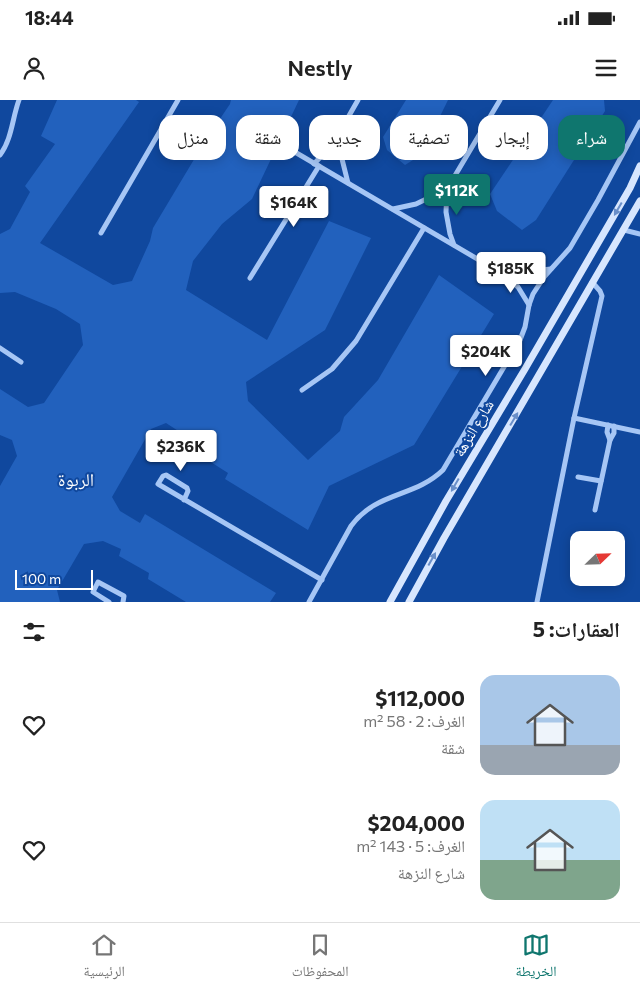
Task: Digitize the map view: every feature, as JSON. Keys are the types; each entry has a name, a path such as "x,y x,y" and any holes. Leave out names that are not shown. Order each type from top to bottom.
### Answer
{"main road":[{"name":"شارع النزهة","path":"390,602 441,509 630,188 640,166"},
{"name":"شارع النزهة","path":"409,602 444,538 542,373 583,297 640,201"},
{"path":"570,289 576,298 583,297"},
{"path":"558,311 568,312 571,319"}],"street":[{"path":"0,155 10,137 19,100"},
{"path":"101,233 178,100"},
{"path":"349,115 358,100"},
{"path":"454,245 446,212 447,189 500,100"},
{"path":"309,602 358,516 377,502 424,484 442,470 520,340 525,328 529,304 538,285 570,248 640,122"},
{"path":"299,154 503,274 518,287 529,304"},
{"path":"250,278 321,160"},
{"path":"342,160 348,183"},
{"path":"393,209 426,200 447,189"},
{"path":"302,390 332,368 356,341 424,228"},
{"path":"624,230 640,234"},
{"path":"503,274 551,269"},
{"path":"537,602 574,418 602,296 592,282"},
{"path":"0,348 22,362"},
{"path":"574,418 640,432"},
{"path":"595,510 610,440 607,432 611,426"},
{"path":"184,500 188,491 187,488 164,475 158,484 184,500 322,580"},
{"path":"578,477 601,481"},
{"path":"109,602 93,592 98,582 124,596 123,602"}],"shaded area":[{"path":"57,100 136,100 139,102 40,243 113,285 132,281 150,241 153,228 194,160 226,160 226,115 223,115 231,100 299,100 292,115 236,115 236,160 271,160 252,199 222,224 193,261 186,290 267,340 329,221 371,238 325,330 246,382 248,401 308,460 340,431 344,417 378,380 439,275 494,314 414,445 329,486 308,530 225,479 228,473 184,445 186,436 166,423 151,429 112,497 120,511 140,523 145,514 276,593 270,602 186,602 148,579 149,573 119,556 121,549 103,541 84,544 57,590 60,602 0,602 0,486 17,456 12,440 0,435 0,389 28,407 44,403 83,345 80,324 56,309 15,292 0,293 0,234 10,229 30,192 25,186 55,144 41,136"},
{"path":"406,100 448,100 441,115 397,115"},
{"path":"553,100 604,100 605,111 602,115 558,115 558,160 574,160 536,220 522,230 497,211 490,194 513,160 548,160 548,115 543,115"},
{"path":"390,126 390,152 387,150 383,137"},
{"path":"399,160 413,160 405,165"}],"district":[{"name":"الربوة","path":"76,479"}]}
